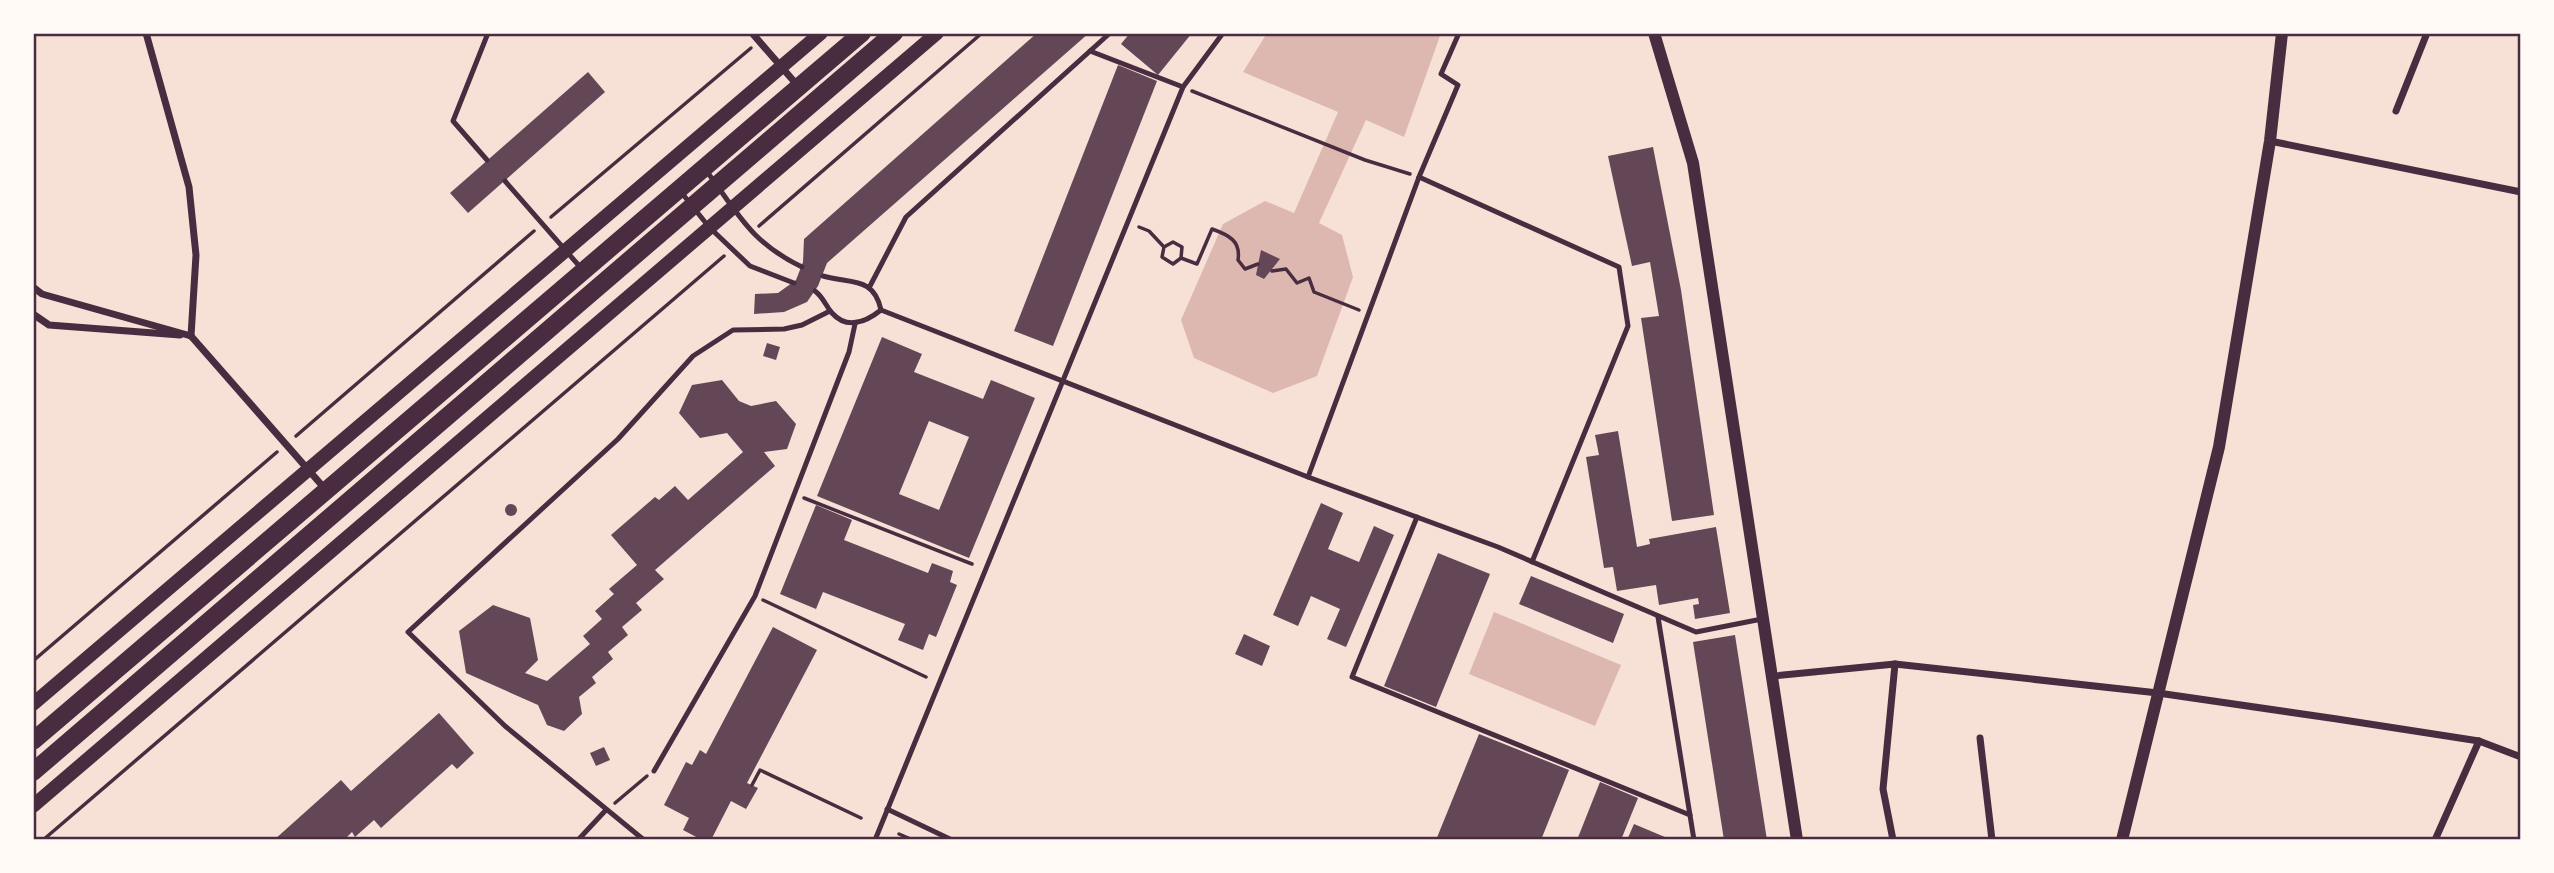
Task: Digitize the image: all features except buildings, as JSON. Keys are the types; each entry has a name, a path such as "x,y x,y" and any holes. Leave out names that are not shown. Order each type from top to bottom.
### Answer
{"main road":[{"path":"33,704 821,33"},
{"path":"33,741 862,33"},
{"path":"33,772 894,33"},
{"path":"33,806 937,33"}],"street":[{"path":"146,33 189,187 196,255 191,336"},
{"path":"752,33 799,87"},
{"path":"1654,33 1693,163 1797,840"},
{"path":"2122,840 2219,447 2270,141 2282,33"},
{"path":"2396,111 2427,33"},
{"path":"2270,141 2521,192"},
{"path":"33,287 42,294 191,336 326,490"},
{"path":"33,314 49,325 191,336"},
{"path":"1773,676 1895,664 2158,693 2479,741 2521,757"},
{"path":"1893,840 1883,789 1895,664"},
{"path":"1980,738 1992,840"},
{"path":"2435,840 2479,741"}],"lane":[{"path":"487,160 453,121 488,33"},
{"path":"870,286 906,217 1110,33"},
{"path":"875,840 1183,87 1223,33"},
{"path":"1308,477 1419,177 1458,85 1441,74 1459,33"},
{"path":"1090,51 1183,87"},
{"path":"704,168 751,233 773,253 802,267"},
{"path":"1419,177 1619,267 1628,326 1532,562"},
{"path":"505,181 583,270"},
{"path":"678,189 731,250 750,265 794,283"},
{"path":"823,276 870,286 878,294 881,310"},
{"path":"815,291 824,298 830,311 855,324 869,320 881,310"},
{"path":"881,310 1532,562 1696,632 1762,619"},
{"path":"643,840 605,811 468,693 408,632 618,439 693,356 733,330 784,329 802,325 830,311"},
{"path":"654,771 755,596 849,352 855,324"},
{"path":"1417,517 1352,677 1690,815"},
{"path":"1658,617 1694,840"},
{"path":"887,809 953,840"},
{"path":"579,840 605,811"}],"path":[{"path":"751,233 982,33"},
{"path":"33,662 759,41"},
{"path":"1183,87 1365,160 1419,177"},
{"path":"1129,222 1149,232 1164,247"},
{"path":"1181,257 1198,264 1212,229 1234,240 1240,251 1238,260 1245,269 1258,264"},
{"path":"1173,242 1182,247 1181,257 1172,264 1162,257 1164,247 1173,242"},
{"path":"43,840 731,250"},
{"path":"1272,271 1286,269 1297,283 1309,278 1314,292 1344,304"},
{"path":"795,495 972,564"},
{"path":"755,596 926,677"},
{"path":"752,785 760,770 861,818"},
{"path":"619,800 654,771"},
{"path":"899,834 913,840"}],"shaded area":[{"path":"1267,33 1441,33 1404,137 1366,120 1319,223 1342,235 1353,277 1317,376 1273,393 1194,358 1181,320 1223,224 1265,201 1294,213 1338,112 1243,72"},
{"path":"1494,612 1621,665 1595,726 1469,674"}]}
